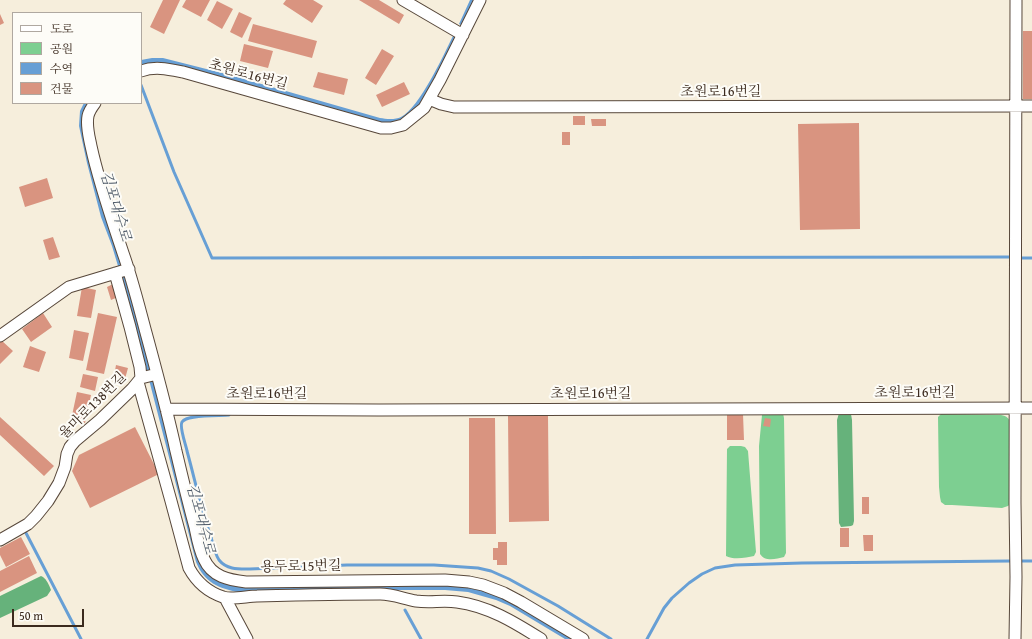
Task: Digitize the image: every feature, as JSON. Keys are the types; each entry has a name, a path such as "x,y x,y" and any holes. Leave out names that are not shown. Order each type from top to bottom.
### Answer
{"lane":[{"path":"403,0 463,35"},
{"name":"초원로16번길","path":"142,71 152,68 161,68 183,72 381,128 391,128 403,125 424,108 440,80 480,0"},
{"path":"1015,639 1016,0"},
{"name":"초원로16번길","path":"429,98 441,104 454,107 1032,106"},
{"path":"94,104 88,116 87,124 89,135 102,190 129,269 157,374"},
{"path":"0,336 69,287 129,269"},
{"path":"115,272 140,367 139,380 189,568 194,577 201,584 215,594 225,598 254,596 390,594 418,601 471,604 508,619 541,639"},
{"name":"율마로138번길","path":"0,540 28,524 48,501 59,483 65,467 67,454 75,441 100,420 132,389 139,380 157,374"},
{"name":"용두로15번길","path":"157,374 203,559 217,575 232,580 246,582 437,580 469,582 483,585 504,593 583,639"},
{"name":"초원로16번길","path":"166,409 355,410 1032,408"},
{"path":"225,598 247,639"}],"green space":[{"path":"766,412 783,413 784,418 786,553 784,557 771,559 762,557 760,554 759,446 762,415"},
{"path":"839,413 851,414 852,420 854,521 853,525 851,526 841,527 839,523 837,420"},
{"path":"941,414 1001,415 1009,419 1011,424 1011,503 1008,506 1002,508 945,505 941,502 939,487 938,417"},
{"path":"730,446 745,447 748,451 756,552 754,556 743,558 732,558 726,556 727,449"},
{"path":"41,576 47,581 51,590 47,596 0,618 0,596"}],"water":[{"path":"470,0 476,0 463,26 459,24"},
{"path":"453,36 457,38 422,104 408,118 386,124 142,67 142,60 163,58 388,119 401,117 416,103 437,68"},
{"path":"84,104 91,104 86,136 213,576 448,583 493,591 576,639 565,639 510,606 496,600 468,592 445,590 364,590 239,592 225,589 213,583 203,575 196,562 130,306 112,246 101,217 79,126 80,111"}],"building":[{"path":"163,0 180,0 164,34 150,27"},
{"path":"186,0 210,0 201,17 182,7"},
{"path":"286,0 313,0 323,6 312,23 283,4"},
{"path":"359,0 379,0 404,15 399,24"},
{"path":"217,1 233,9 222,29 207,20"},
{"path":"239,12 252,18 242,38 230,32"},
{"path":"0,14 4,23 0,25"},
{"path":"253,24 317,41 312,58 248,41"},
{"path":"1023,31 1032,31 1032,99 1023,99"},
{"path":"244,44 273,51 268,68 240,61"},
{"path":"382,49 394,56 376,85 365,78"},
{"path":"318,72 348,79 344,95 313,87"},
{"path":"404,82 410,94 382,107 376,95"},
{"path":"573,116 585,116 585,125 573,125"},
{"path":"591,119 606,119 606,126 592,126"},
{"path":"859,123 860,229 800,230 798,124"},
{"path":"562,132 570,132 570,145 562,145"},
{"path":"47,178 53,198 25,207 19,187"},
{"path":"53,237 60,257 49,260 43,240"},
{"path":"113,284 118,297 111,300 107,287"},
{"path":"82,287 96,290 91,318 77,316"},
{"path":"43,313 52,327 31,342 22,329"},
{"path":"98,313 117,317 104,374 86,370"},
{"path":"74,330 89,333 83,361 69,358"},
{"path":"1,340 13,351 0,364 0,341"},
{"path":"30,346 46,352 39,372 23,367"},
{"path":"116,365 128,368 125,379 114,376"},
{"path":"83,374 98,377 95,391 80,387"},
{"path":"77,392 91,395 85,423 71,420"},
{"path":"727,414 743,414 744,440 727,440"},
{"path":"508,416 548,416 549,521 509,522"},
{"path":"0,417 54,466 44,476 0,435"},
{"path":"469,418 495,418 496,534 469,534"},
{"path":"765,418 771,419 770,427 763,426"},
{"path":"135,427 159,474 90,508 72,471 79,455"},
{"path":"862,497 869,497 869,514 862,514"},
{"path":"840,528 849,528 849,547 840,547"},
{"path":"863,535 873,535 873,551 864,551"},
{"path":"21,537 30,554 6,567 0,555 0,548"},
{"path":"498,542 507,542 507,565 497,565 497,560 493,560 493,548 498,548"},
{"path":"29,556 37,573 0,592 0,571"}],"waterway":[{"path":"142,88 174,172 212,258 1009,257"},
{"path":"1021,258 1032,258"},
{"name":"김포대수로","path":"229,415 190,418 185,419 181,424 198,494 214,549 219,560 226,566 242,569 347,565 434,565 478,568 491,571 509,579 558,606 611,639"},
{"path":"26,533 81,639"},
{"path":"647,639 664,608 672,598 689,583 702,574 715,568 735,565 802,563 1011,561"},
{"path":"1021,561 1032,561"},
{"path":"405,610 421,639"}]}
